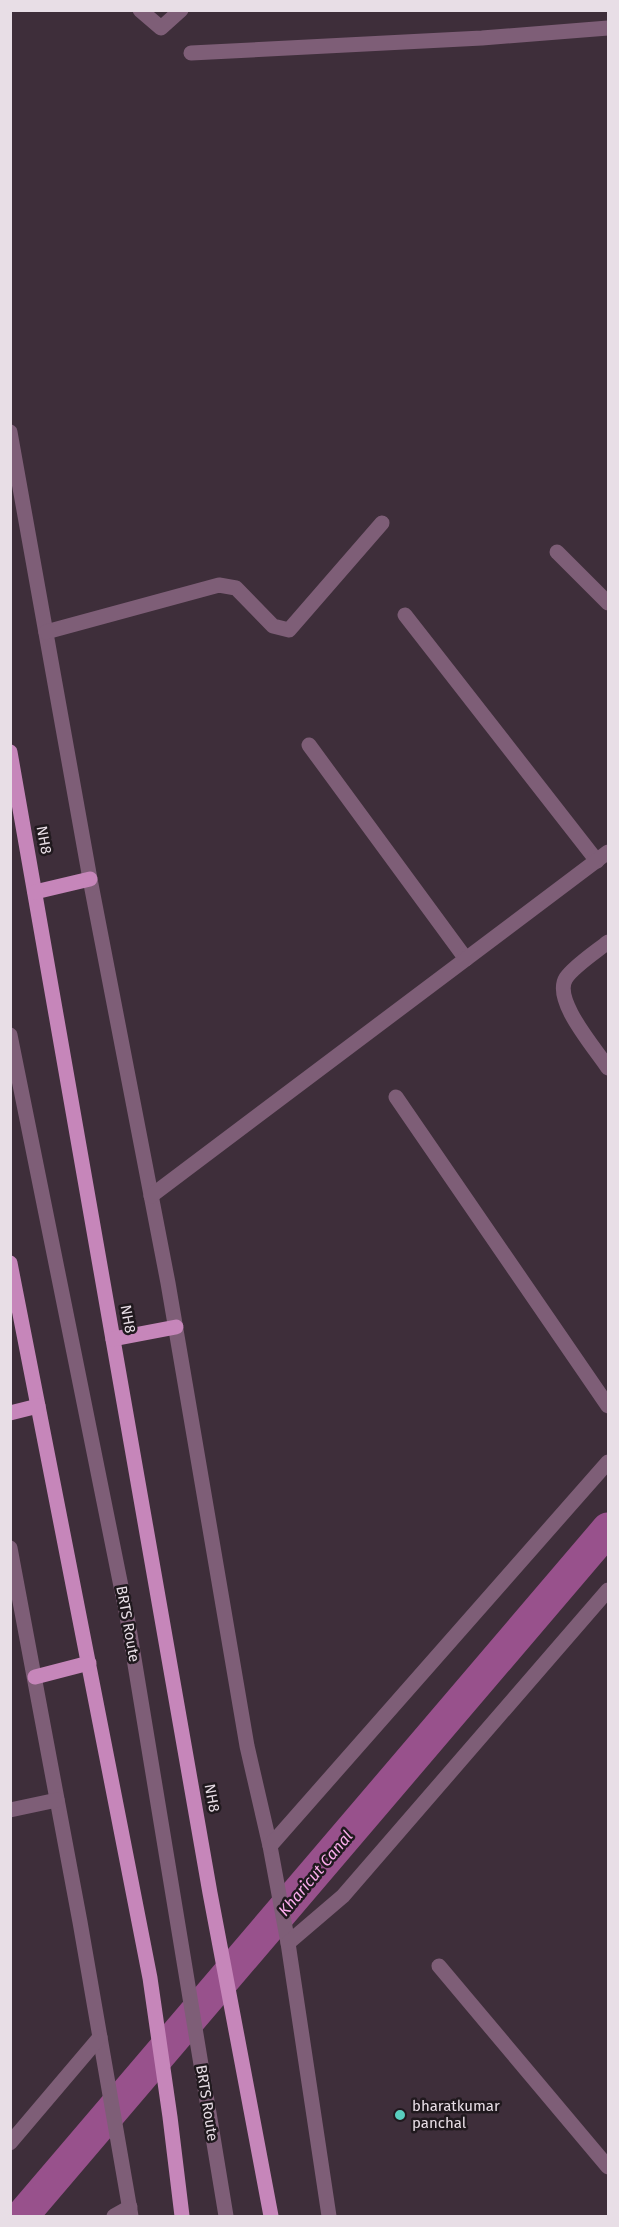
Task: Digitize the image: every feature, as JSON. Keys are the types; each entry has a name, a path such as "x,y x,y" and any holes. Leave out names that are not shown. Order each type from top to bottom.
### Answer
{"main road":[{"name":"NH8","path":"10,752 210,1893 271,2217"},
{"path":"35,892 90,879"},
{"path":"10,1263 150,1978 171,2117 182,2217"},
{"path":"113,1339 176,1328"},
{"path":"10,1413 38,1406"},
{"path":"35,1677 89,1663"}],"street":[{"path":"140,10 161,28 181,10"},
{"path":"191,53 482,38 609,28"},
{"path":"10,432 90,879 176,1328 247,1746 270,1846 288,1943 329,2217"},
{"path":"46,632 219,585 236,588 273,626 288,630 382,523"},
{"path":"557,552 609,603"},
{"path":"151,1196 603,857 405,615"},
{"path":"309,745 466,959"},
{"path":"609,942 565,979 562,995 568,1008 609,1068"},
{"name":"BRTS Route","path":"10,1035 127,1616 226,2217"},
{"path":"396,1097 609,1406"},
{"path":"270,1846 609,1462"},
{"path":"10,1548 130,2212 114,2217"},
{"path":"288,1943 343,1896 609,1590"},
{"path":"10,1810 57,1800"},
{"path":"439,1965 609,2167"},
{"path":"10,2143 100,2037"}],"waterway":[{"name":"Kharicut Canal","path":"22,2216 608,1529"}],"place":[{"name":"bharatkumar panchal","path":"400,2115"}]}
